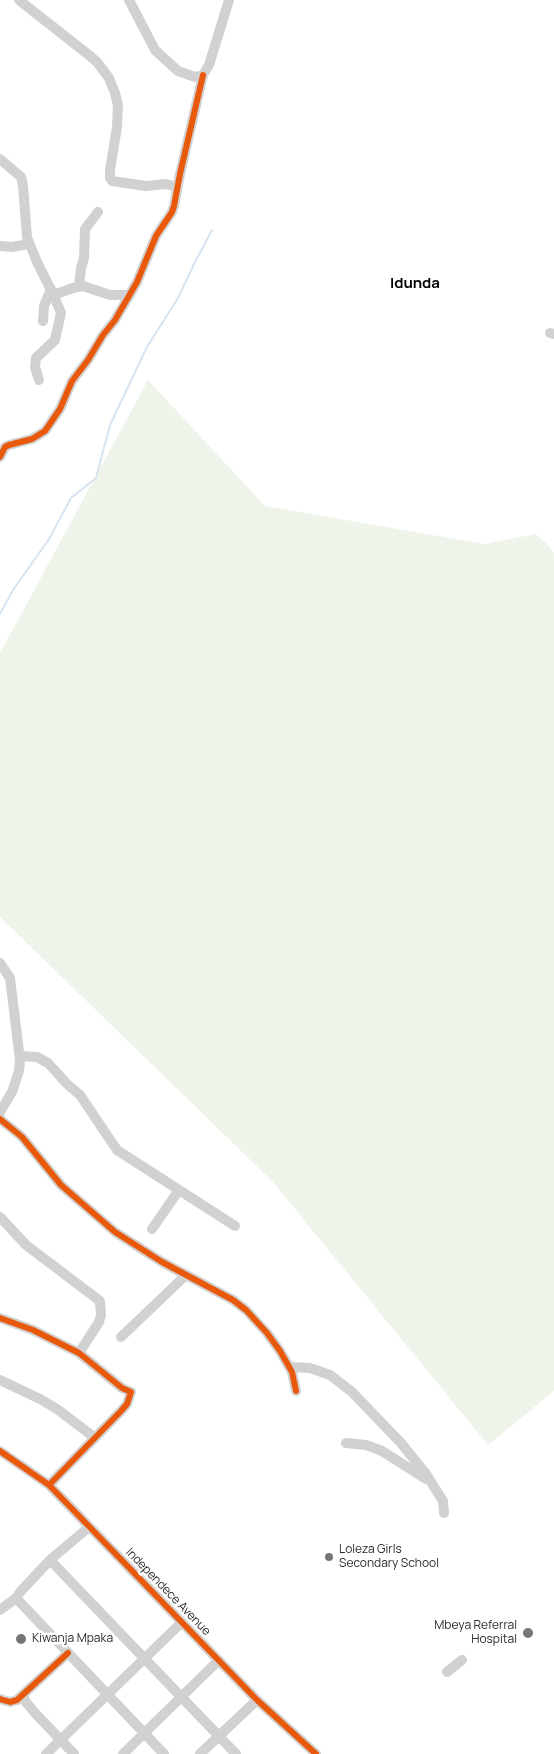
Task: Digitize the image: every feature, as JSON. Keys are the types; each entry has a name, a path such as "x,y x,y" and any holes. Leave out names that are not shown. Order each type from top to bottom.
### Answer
{"street":[{"path":"19,0 97,62 109,78 118,105 117,127 110,170 112,181 146,186 166,184 176,187"},
{"path":"129,0 151,43 162,57 178,71 195,77 203,75"},
{"path":"0,457 9,444 32,439 45,431 60,409 74,377 116,320 130,295 156,236 172,212 176,187 203,75 216,43 229,0"},
{"path":"0,159 21,177 26,233 29,244 61,313 56,336 36,358 35,367 39,380"},
{"path":"79,286 84,258 85,229 98,212"},
{"path":"0,246 12,247 29,244"},
{"path":"52,291 59,293 79,286 89,287 110,294 130,295"},
{"path":"43,321 44,306 52,291"},
{"path":"0,963 10,978 20,1056 19,1071 12,1092 0,1112"},
{"path":"20,1056 37,1057 48,1063 80,1095 117,1150 235,1226"},
{"path":"0,1119 22,1137 61,1186 96,1217 125,1239 186,1275 234,1300 246,1310 267,1333 290,1367 296,1391"},
{"path":"152,1229 179,1190"},
{"path":"0,1217 26,1245 100,1301 101,1315 99,1322 79,1353"},
{"path":"121,1337 186,1275"},
{"path":"0,1318 33,1330 79,1353 122,1388 131,1392 127,1404 121,1411 49,1485"},
{"path":"290,1367 296,1366 330,1375 352,1392 401,1443 431,1482 443,1501 444,1512"},
{"path":"0,1380 40,1399 94,1438"},
{"path":"346,1443 366,1445 382,1451 431,1482"},
{"name":"Independece Avenue","path":"0,1450 49,1485 218,1661 316,1754"},
{"path":"0,1610 16,1598 50,1560 89,1527"},
{"path":"50,1560 236,1754"},
{"path":"16,1598 164,1754"},
{"path":"46,1754 181,1623"},
{"path":"0,1699 10,1702 17,1700 68,1653"},
{"path":"447,1672 462,1660"},
{"path":"123,1754 218,1661"},
{"path":"23,1694 25,1701 74,1754"},
{"path":"200,1754 257,1700"}],"shaded area":[{"path":"148,380 265,506 484,544 536,534 554,553 554,1391 488,1445 272,1181 0,917 0,653"}],"waterway":[{"path":"0,614 13,590 49,539 71,498 96,478 110,425 147,347 178,298 212,230"}],"cycle path":[{"path":"0,457 5,447 32,439 45,431 60,409 72,381 115,320 137,282 156,236 174,206 203,75"},
{"path":"0,1119 22,1137 61,1185 115,1232 162,1262 233,1300 246,1310 280,1351 292,1372 296,1391"},
{"path":"0,1318 33,1330 79,1353 122,1388 131,1392 127,1404 121,1411 49,1485"},
{"path":"0,1451 49,1485 257,1700 316,1754"},
{"path":"0,1699 10,1702 17,1700 68,1653"}],"place":[{"name":"Loleza Girls Secondary School","path":"329,1557"},
{"name":"Mbeya Referral Hospital","path":"528,1633"},
{"name":"Kiwanja Mpaka","path":"21,1639"}],"district":[{"name":"Idunda","path":"415,284"}]}
